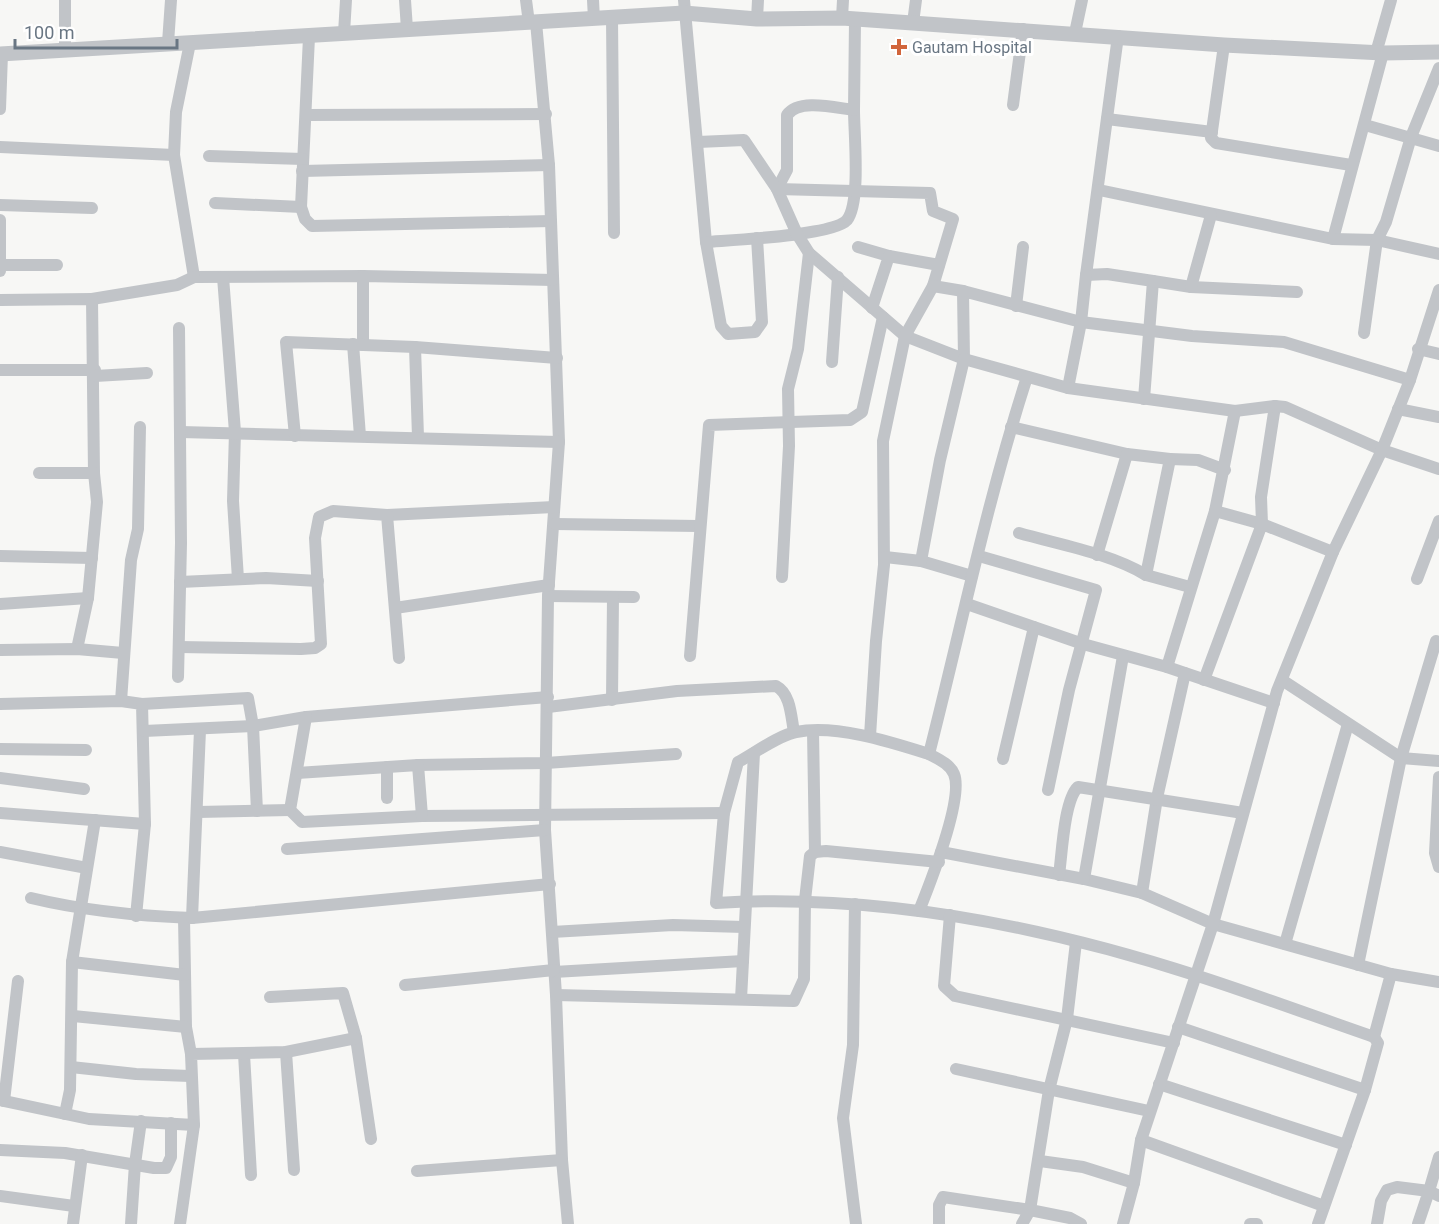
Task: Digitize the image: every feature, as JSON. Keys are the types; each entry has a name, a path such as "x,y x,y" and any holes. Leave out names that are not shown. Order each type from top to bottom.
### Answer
{"street":[{"path":"65,0 65,50"},
{"path":"168,43 171,0"},
{"path":"344,33 346,0"},
{"path":"405,0 407,29"},
{"path":"526,0 532,22 546,114 557,358 559,442 549,591 545,830 556,995 562,1160 568,1224"},
{"path":"593,0 594,19"},
{"path":"757,19 758,0"},
{"path":"706,242 797,234 846,222 854,192 854,110 849,19 843,0"},
{"path":"913,23 916,0"},
{"path":"1075,33 1082,0"},
{"path":"1333,239 1351,165 1365,125 1391,0"},
{"path":"684,7 706,242 721,326 728,334 755,332 762,322 757,238"},
{"path":"0,109 1,54 612,18 684,7 757,19 849,19 1023,29 1224,45 1380,53 1439,52"},
{"path":"612,18 614,233"},
{"path":"1013,105 1023,29"},
{"path":"1068,388 1081,322 1118,36"},
{"path":"309,37 301,207 305,219 312,226 551,221"},
{"path":"190,43 176,112 174,155 195,277"},
{"path":"1224,45 1211,138 1216,143 1351,165"},
{"path":"1364,333 1377,240 1386,222 1411,137 1439,68"},
{"path":"777,189 787,170 787,116 791,111 804,106 854,110"},
{"path":"306,115 546,114"},
{"path":"1107,119 1212,132"},
{"path":"1365,125 1439,146"},
{"path":"698,142 744,140 777,189 797,234 809,253 905,336 964,359 1068,388 1235,411 1285,407 1382,450 1439,469"},
{"path":"0,147 174,155"},
{"path":"209,156 303,165 549,165"},
{"path":"777,189 930,193 933,211 953,219 933,286 905,336 883,441 885,557 876,641 870,736"},
{"path":"1098,190 1333,239 1377,240 1439,254"},
{"path":"215,203 301,207"},
{"path":"0,205 92,208"},
{"path":"1191,287 1211,215"},
{"path":"0,220 1,268 57,265"},
{"path":"858,247 889,256 939,265"},
{"path":"1016,306 1023,247"},
{"path":"782,577 789,420 788,389 798,349 809,253"},
{"path":"872,308 889,256"},
{"path":"1086,275 1107,274 1191,287 1297,292"},
{"path":"0,300 92,298 177,285 195,277 363,276 553,280"},
{"path":"360,436 358,345 363,276"},
{"path":"223,277 235,432 233,501 238,579"},
{"path":"832,362 838,277"},
{"path":"1144,399 1153,281"},
{"path":"933,286 963,291 1081,322 1150,328 1192,336 1284,342 1410,380"},
{"path":"1123,1224 1149,1111 1213,924 1274,703 1333,552 1382,450 1410,380 1418,349 1439,290"},
{"path":"921,561 939,460 964,359 963,291"},
{"path":"77,649 88,598 97,502 94,473 95,373 92,298"},
{"path":"690,656 709,425 789,420 850,420 857,417 862,412 883,317"},
{"path":"178,677 181,432 179,328"},
{"path":"295,436 286,342 416,346 557,358"},
{"path":"416,346 418,437"},
{"path":"1418,349 1439,354"},
{"path":"0,370 147,373"},
{"path":"929,754 968,604 972,576 980,556 996,476 1027,377"},
{"path":"1204,680 1262,524 1261,497 1275,406"},
{"path":"1398,409 1439,417"},
{"path":"1167,667 1215,511 1235,411"},
{"path":"121,701 131,560 138,528 140,427"},
{"path":"1011,427 1127,454 1198,460 1225,470"},
{"path":"181,432 559,442"},
{"path":"1097,555 1127,454"},
{"path":"1146,575 1170,459"},
{"path":"39,473 94,473"},
{"path":"179,647 315,648 321,644 323,637 315,538 319,517 333,511 387,515 554,507"},
{"path":"1215,511 1262,524 1333,552"},
{"path":"387,515 399,658"},
{"path":"1417,579 1439,521"},
{"path":"555,524 699,526"},
{"path":"1019,533 1097,555 1132,567 1146,575 1191,587"},
{"path":"0,556 92,558"},
{"path":"980,556 1096,590 1069,690 1048,790"},
{"path":"885,557 921,561 972,576"},
{"path":"180,582 238,579 318,581"},
{"path":"395,608 549,591 634,597"},
{"path":"612,700 613,597"},
{"path":"0,604 88,598"},
{"path":"968,604 1083,644 1167,667 1274,703"},
{"path":"1003,759 1034,627"},
{"path":"1358,964 1401,758 1436,641"},
{"path":"0,650 77,649 123,653"},
{"path":"1084,879 1123,656"},
{"path":"1142,893 1157,798 1185,673"},
{"path":"1282,680 1401,758 1439,761"},
{"path":"144,731 200,730 253,726 306,717 612,700 677,691 776,686 783,690 787,698 794,732"},
{"path":"0,704 121,701 142,704 248,698 253,726 257,810"},
{"path":"136,916 145,824 142,704"},
{"path":"290,810 306,717"},
{"path":"1285,944 1348,724"},
{"path":"180,1224 194,1125 190,1076 191,1054 186,1027 185,975 198,812 200,730"},
{"path":"813,731 815,852"},
{"path":"919,911 940,857 956,786 954,773 947,765 929,754 870,736 813,731 794,732 738,762 724,813 716,903 805,900 950,915 1076,942 1197,975 1374,1037 1378,1043 1365,1090 1318,1224"},
{"path":"0,749 86,750"},
{"path":"741,999 754,753"},
{"path":"297,773 418,765 546,763 676,754"},
{"path":"418,765 422,816"},
{"path":"387,767 387,798"},
{"path":"0,778 84,789"},
{"path":"1438,782 1437,854 1439,867"},
{"path":"1059,875 1073,792 1084,786 1243,813"},
{"path":"198,812 290,810 302,822 422,816 724,813"},
{"path":"0,813 145,824"},
{"path":"65,1114 71,1067 72,962 94,820"},
{"path":"287,849 545,830"},
{"path":"556,995 794,1001 800,993 804,979 805,900 810,856 815,852 826,851 940,857 1084,879 1142,893 1213,924 1390,974 1439,982"},
{"path":"0,852 87,868"},
{"path":"31,898 80,910 136,916 188,918 549,884"},
{"path":"855,904 853,1045 843,1118 856,1224"},
{"path":"950,915 944,986 955,996 1174,1042"},
{"path":"552,932 673,925 744,927"},
{"path":"1022,1224 1030,1210 1040,1161 1049,1090 1067,1019 1076,942"},
{"path":"405,985 554,971 743,961"},
{"path":"72,962 185,975"},
{"path":"1374,1037 1390,974"},
{"path":"18,981 2,1100 89,1119 194,1125"},
{"path":"270,997 344,993 356,1038 371,1140"},
{"path":"73,1016 186,1027"},
{"path":"1178,1027 1365,1090"},
{"path":"191,1054 286,1052 356,1038"},
{"path":"286,1052 294,1170"},
{"path":"244,1054 251,1175"},
{"path":"71,1067 135,1074 190,1076"},
{"path":"956,1069 1149,1111"},
{"path":"1160,1084 1346,1145"},
{"path":"131,1224 135,1164 141,1121"},
{"path":"0,1150 82,1155 154,1168 166,1168 169,1164 171,1123"},
{"path":"1141,1140 1324,1206"},
{"path":"73,1224 82,1155"},
{"path":"1418,1224 1434,1193 1439,1157"},
{"path":"417,1171 562,1160"},
{"path":"1040,1161 1083,1167 1134,1183"},
{"path":"1377,1224 1381,1201 1387,1190 1397,1186 1434,1193"},
{"path":"0,1196 74,1206"},
{"path":"939,1224 939,1205 943,1197 1030,1210 1070,1218 1081,1224"},
{"path":"1250,1224 1257,1224"}],"place":[{"name":"Gautam Hospital","path":"899,47"}]}
